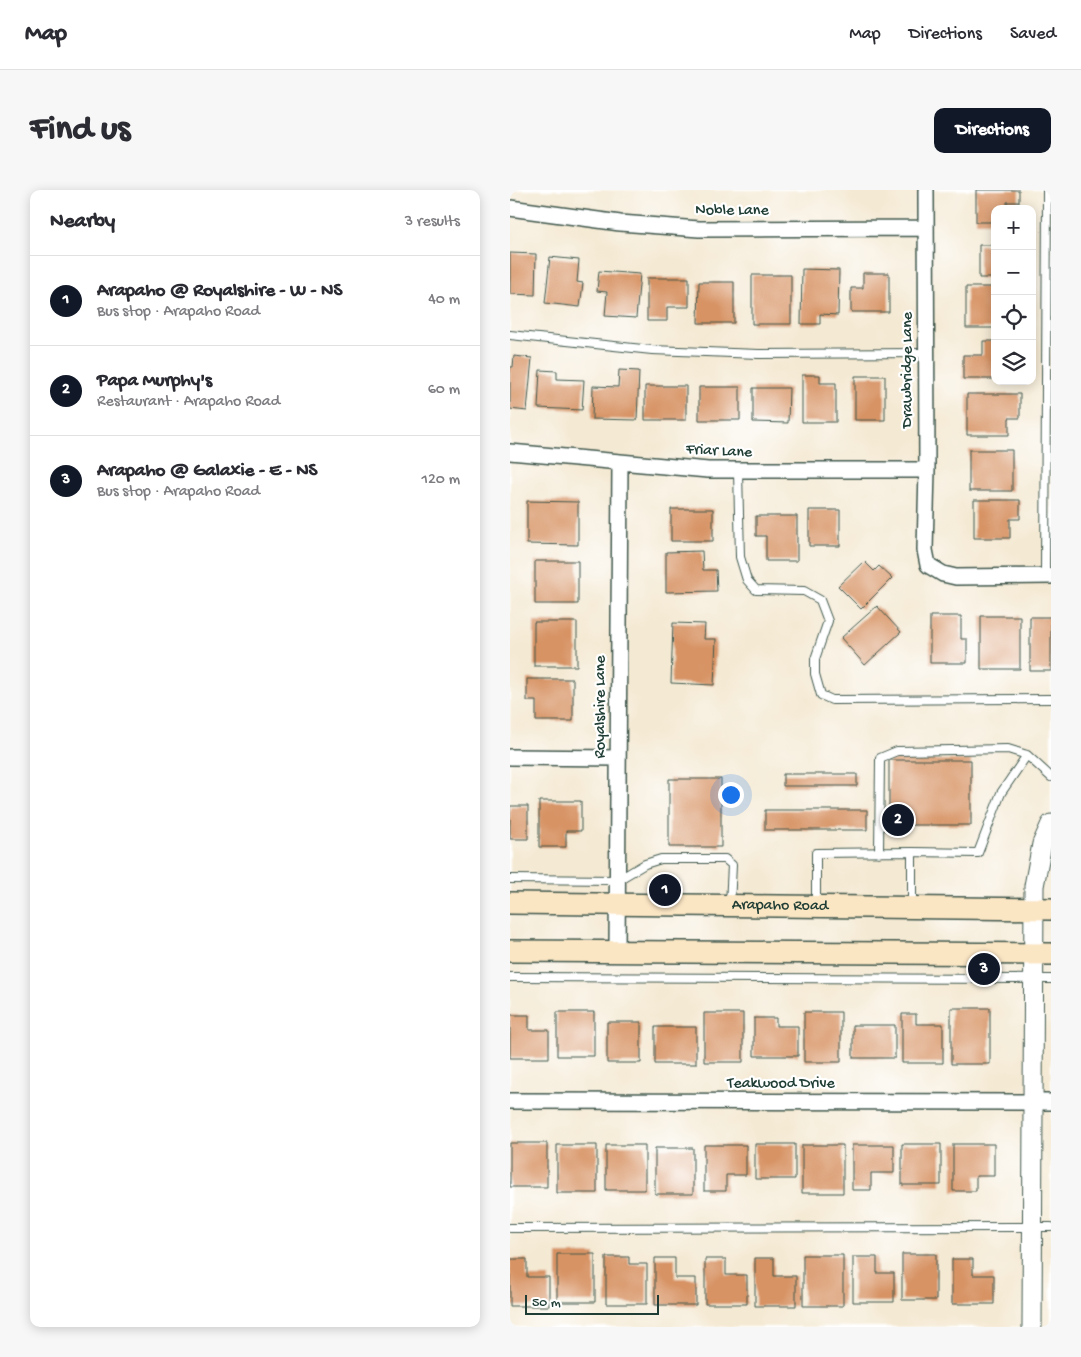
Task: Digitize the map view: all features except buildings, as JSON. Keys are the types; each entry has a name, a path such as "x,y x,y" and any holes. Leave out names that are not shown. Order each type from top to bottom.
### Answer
{"main road":[{"name":"Arapaho Road","path":"510,903 1043,909"},
{"path":"510,951 1042,954"}],"street":[{"name":"Drawbridge Lane","path":"926,190 927,470 925,550 928,565 943,574 956,577 1048,576"},
{"name":"Noble Lane","path":"510,208 620,223 700,229 925,228"},
{"name":"Friar Lane","path":"510,452 738,471 927,470"},
{"name":"Royalshire Lane","path":"617,952 620,462"},
{"path":"510,757 618,758"},
{"path":"1032,1327 1043,1228 1043,909 1037,864 1042,844 1051,824"},
{"name":"Teakwood Drive","path":"510,1101 1042,1101"}],"lane":[{"path":"1047,190 1048,576"},
{"path":"510,335 652,350 759,354 926,353"},
{"path":"738,471 740,557 746,580 756,590 804,591 820,600 825,608 828,621 815,659 815,674 821,695 832,700 1051,699"},
{"path":"879,852 880,758 897,751 1008,749 1027,756 1051,777"},
{"path":"816,905 816,853 978,852 1001,793 1027,756"},
{"path":"912,852 912,907"},
{"path":"510,880 618,880 645,864 661,859 724,859 732,865 730,905"},
{"path":"510,977 1042,979"},
{"path":"510,1228 1043,1228"}],"place":[{"name":"Papa Murphy's","path":"898,820"},
{"name":"Arapaho @ Royalshire - W - NS","path":"665,890"},
{"name":"Arapaho @ Galaxie - E - NS","path":"984,969"}]}
